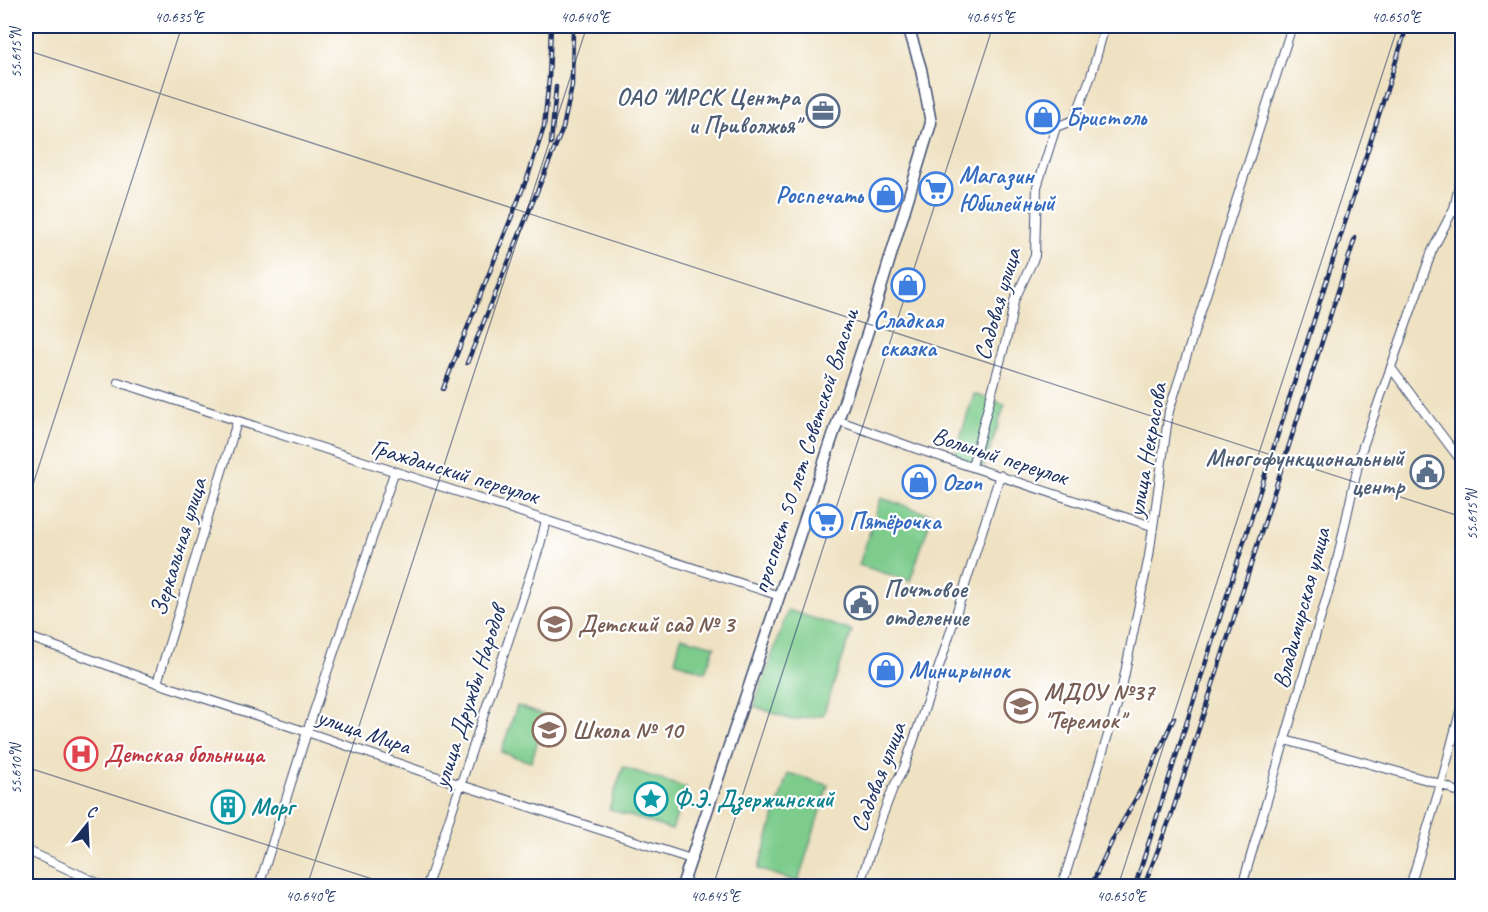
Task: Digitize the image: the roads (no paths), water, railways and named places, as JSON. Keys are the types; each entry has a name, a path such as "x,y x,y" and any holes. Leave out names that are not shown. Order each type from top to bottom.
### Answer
{"main road":[{"name":"проспект 50 лет Советской Власти","path":"682,886 871,321 931,123 921,69 908,26"}],"street":[{"name":"Садовая улица","path":"972,466 1009,329 1014,301 1035,256 1037,187 1043,167 1056,127 1074,120 1091,76 1105,26"},
{"name":"улица Некрасова","path":"1062,886 1121,692 1149,556 1169,411 1292,26"},
{"name":"Владимирская улица","path":"1242,886 1336,565 1361,452 1432,251 1454,208 1462,172"},
{"path":"1454,208 1462,219"},
{"path":"1391,368 1462,462"},
{"name":"Гражданский переулок","path":"118,382 780,596"},
{"name":"Вольный переулок","path":"837,420 1152,526"},
{"name":"Зеркальная улица","path":"157,683 237,422"},
{"path":"260,886 307,732 394,473"},
{"name":"Садовая улица","path":"859,886 893,788 904,768 943,655 1000,475"},
{"name":"улица Дружбы Народов","path":"427,886 540,545 546,520"},
{"name":"улица Мира","path":"26,636 157,683 461,785 691,859"},
{"path":"1410,886 1462,705"},
{"path":"1285,740 1441,784 1462,794"},
{"path":"26,850 102,886"}],"railway":[{"path":"443,389 529,173 544,127 551,26"},
{"path":"467,363 563,128 572,86 573,26"},
{"path":"1135,886 1407,26"},
{"path":"551,143 556,87"},
{"path":"1144,886 1171,816 1355,238"},
{"path":"1091,886 1113,839 1144,784 1174,718"}],"place":[{"name":"ОАО \"МРСК Центра и Приволжья\"","path":"823,111"},
{"name":"Бристоль","path":"1043,117"},
{"name":"Магазин Юбилейный","path":"936,189"},
{"name":"Роспечать","path":"886,195"},
{"name":"Сладкая сказка","path":"908,285"},
{"name":"Многофункциональный центр","path":"1427,472"},
{"name":"Ozon","path":"919,482"},
{"name":"Пятёрочка","path":"826,521"},
{"name":"Почтовое отделение","path":"861,603"},
{"name":"Детский сад № 3","path":"555,624"},
{"name":"Минирынок","path":"886,670"},
{"name":"МДОУ №37 \"Теремок\"","path":"1021,706"},
{"name":"Школа № 10","path":"549,730"},
{"name":"Детская больница","path":"81,754"},
{"name":"Ф.Э. Дзержинский","path":"651,799"},
{"name":"Морг","path":"228,807"}]}
